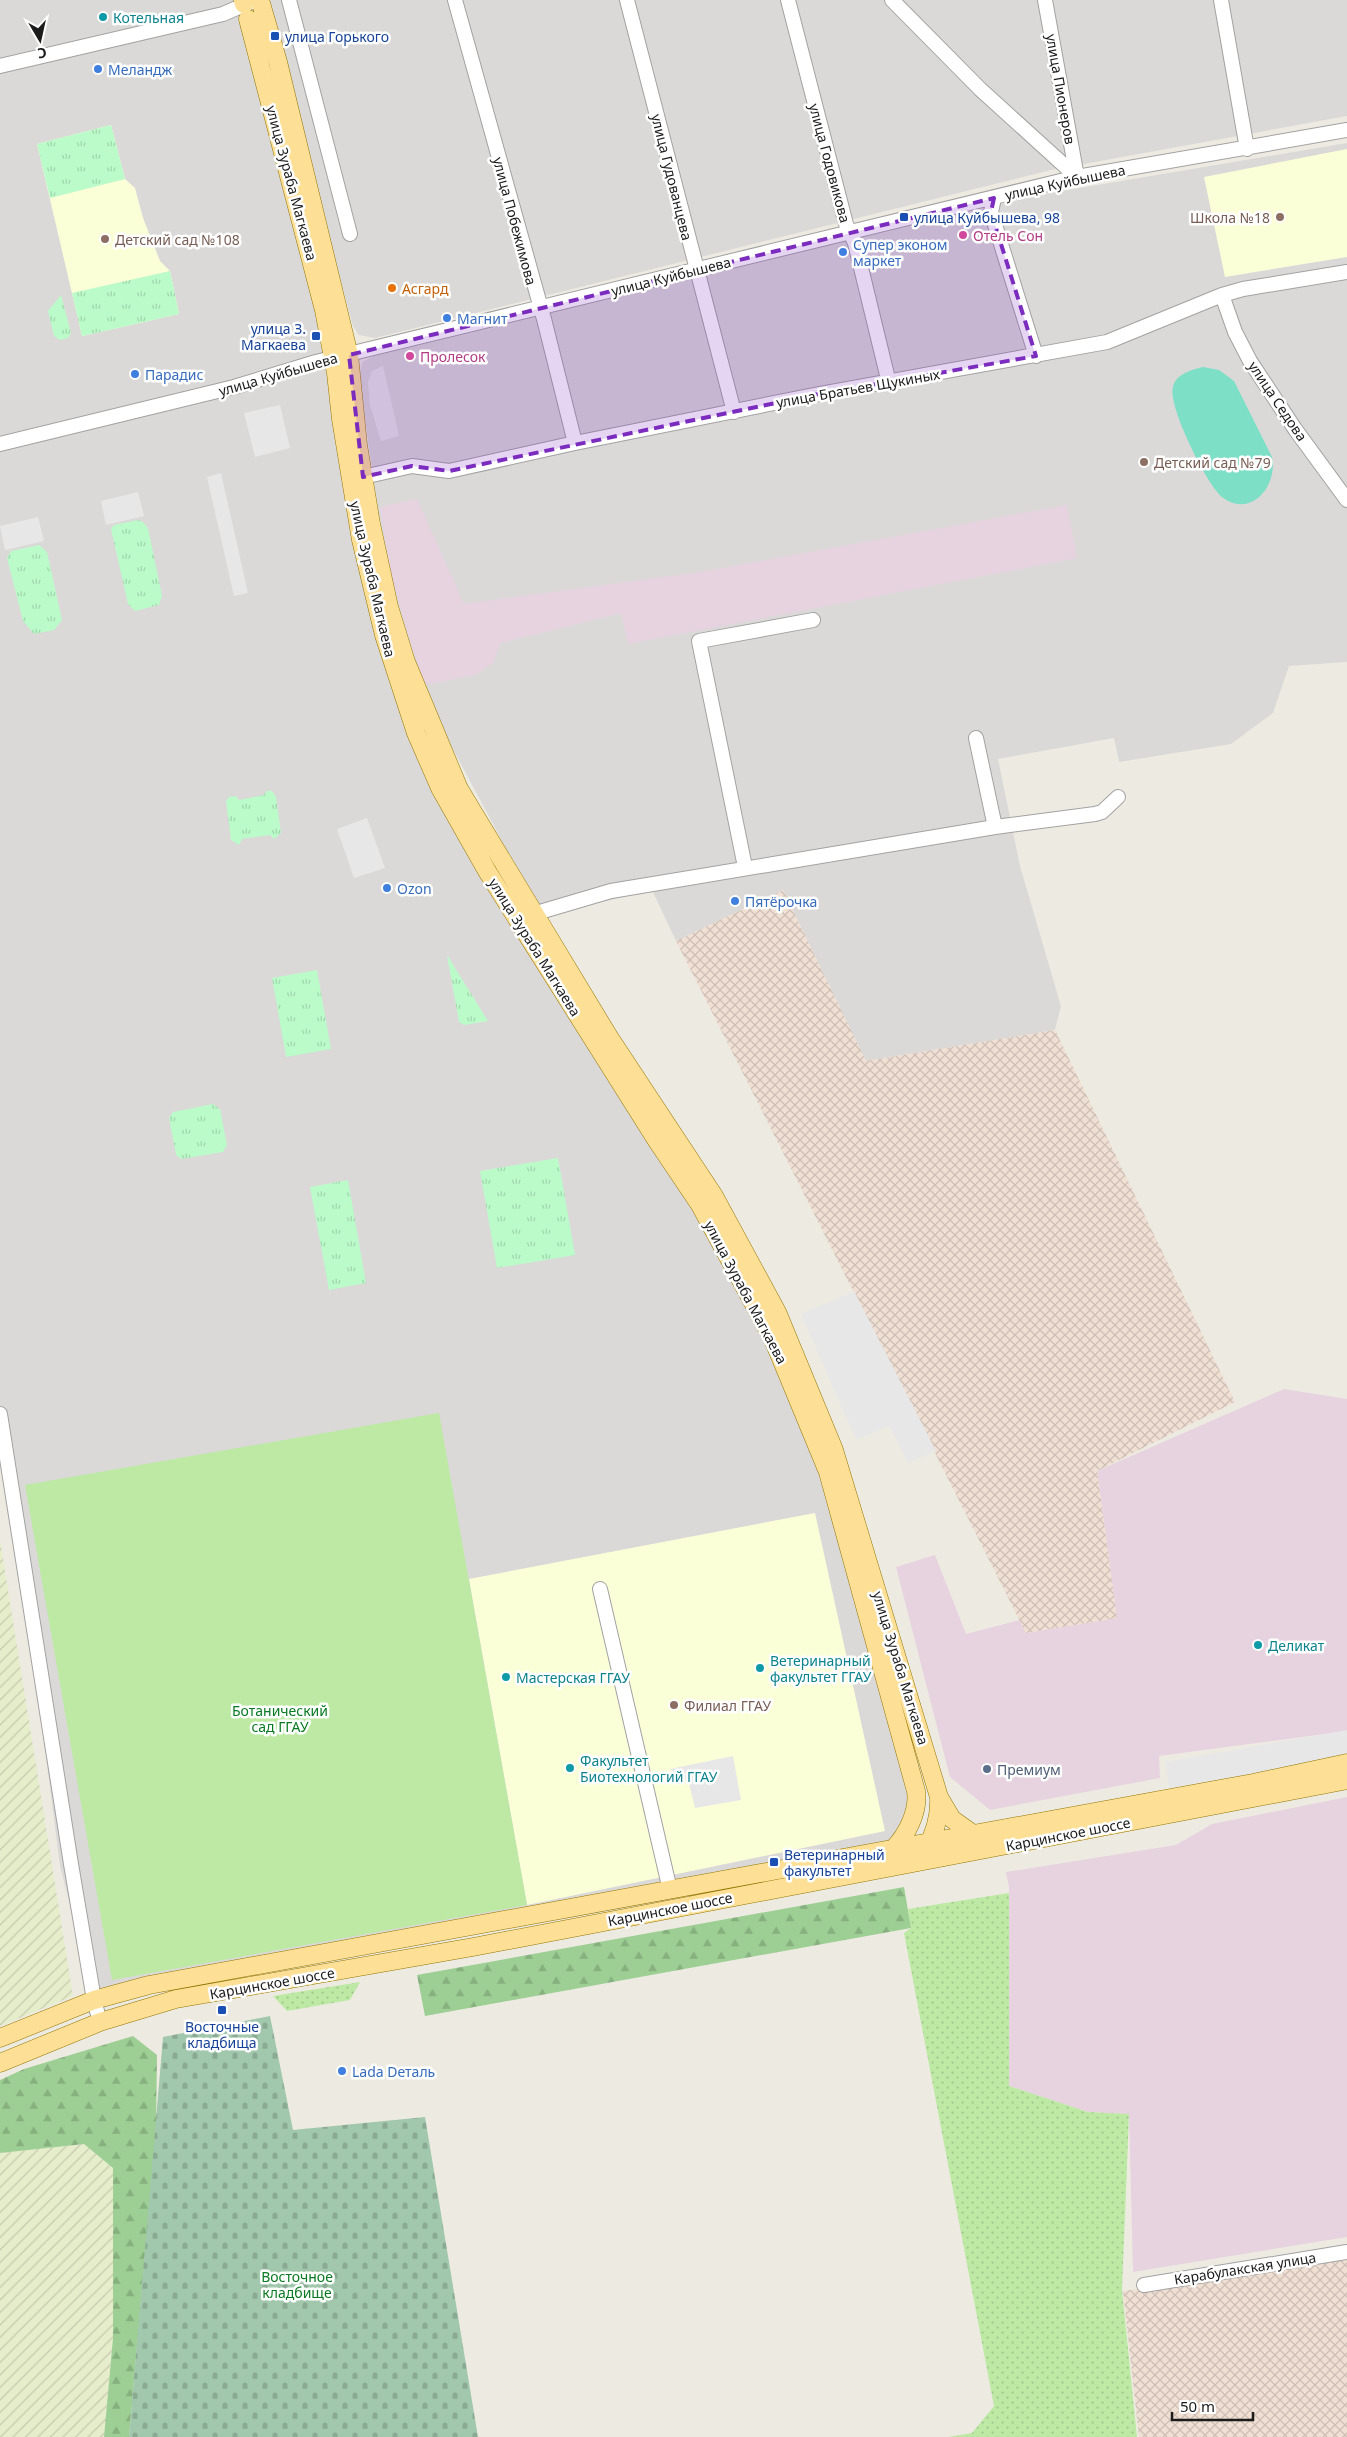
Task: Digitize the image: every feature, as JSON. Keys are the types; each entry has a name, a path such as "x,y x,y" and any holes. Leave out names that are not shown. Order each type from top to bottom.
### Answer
{"main road":[{"name":"улица Зураба Магкаева","path":"250,5 316,274 341,357 364,477 370,524 389,607 406,662 459,789 707,1201 777,1312 834,1450 939,1797 952,1819 973,1834"},
{"name":"улица Зураба Магкаева","path":"341,357 361,540 384,635 408,711 427,761 440,788 487,871 656,1141 707,1201 774,1339 828,1472 897,1717 929,1843"},
{"name":"Карцинское шоссе","path":"0,2038 94,2000 150,1985 1253,1783 1347,1762"},
{"name":"Карцинское шоссе","path":"0,2063 100,2022 176,1999 464,1948 1347,1780"},
{"path":"907,1864 918,1858 929,1843 940,1810 939,1797"},
{"path":"893,1849 905,1833 917,1800"},
{"path":"929,1843 940,1852 951,1856"}],"street":[{"path":"289,0 350,234"},
{"name":"улица Побежимова","path":"455,0 575,443"},
{"name":"улица Гудованцева","path":"627,0 734,412"},
{"name":"улица Годовикова","path":"788,0 849,233 855,243 889,383"},
{"path":"892,0 980,89 1077,177"},
{"name":"улица Пионеров","path":"1045,0 1077,177"},
{"path":"1221,0 1247,149"},
{"path":"0,66 223,14 250,5"},
{"name":"улица Куйбышева","path":"0,444 209,394 341,357 540,309 696,268 849,233 1077,177 1247,149 1347,130"},
{"path":"994,198 990,212 1036,356"},
{"name":"улица Братьев Щукиных","path":"364,477 412,466 449,471 575,443 1107,342 1222,295 1243,289 1347,272"},
{"name":"улица Седова","path":"1222,295 1235,332 1250,361 1295,429 1347,500"},
{"path":"745,867 700,641 813,620"},
{"path":"976,738 995,827"},
{"path":"533,914 611,891 745,867 995,827 1095,814 1102,812 1118,797"},
{"path":"0,1414 94,2000 100,2022"},
{"path":"600,1589 670,1890"},
{"name":"Карабулакская улица","path":"1144,2285 1347,2252"}],"highlighted area":[{"path":"994,198 991,212 1036,356 819,394 449,471 412,466 363,477 349,355"}],"shaded area":[{"path":"0,0 243,0 416,733 633,1102 793,1385 916,1791 901,1841 94,2000 60,1866 6,1445 0,1446"},
{"path":"265,0 1347,0 1347,116 1051,170 375,338 359,335 353,326"},
{"name":"Детский сад №108","path":"111,125 125,179 135,188 143,218 160,261 170,271 179,314 82,336 37,144"},
{"path":"1347,143 1347,662 1289,666 1273,713 1231,744 1119,762 1114,738 998,759 1020,866 1061,1006 1055,1030 866,1061 783,890 676,941 652,890 542,916 422,691 398,611 378,511 359,376 362,362 374,356 735,267 1044,194"},
{"name":"Школа №18","path":"1347,149 1347,257 1225,277 1204,177"},
{"path":"383,366 399,436 381,441 370,405 368,382 372,371"},
{"path":"280,405 290,448 255,457 244,413"},
{"path":"221,473 248,593 234,596 207,477"},
{"path":"138,492 144,516 106,525 101,501"},
{"path":"417,499 464,604 701,572 1067,505 1077,558 628,644 621,613 500,643 493,663 475,675 423,685 391,577 380,507"},
{"path":"38,517 44,541 5,550 0,526"},
{"path":"367,818 385,868 354,878 337,829"},
{"path":"783,890 866,1061 1055,1030 1235,1402 1097,1471 1117,1618 1026,1633 676,941"},
{"path":"854,1291 936,1451 908,1463 889,1426 856,1440 801,1314"},
{"path":"1284,1389 1347,1399 1347,1731 1159,1756 1160,1778 990,1810 950,1777 896,1567 935,1555 966,1634 1020,1620 1026,1633 1117,1618 1097,1471"},
{"name":"Филиал ГГАУ","path":"815,1513 885,1831 527,1905 469,1579"},
{"path":"0,1540 73,1996 0,2026"},
{"path":"1347,1730 1347,1757 1169,1788 1165,1762"},
{"path":"733,1756 741,1800 695,1808 689,1783 670,1769"},
{"path":"1347,1797 1347,2237 1133,2272 1129,2114 1088,2112 1009,2086 1009,1887 1006,1872 1176,1845 1212,1824"},
{"path":"84,2144 113,2168 113,2338 104,2437 0,2437 0,2153"},
{"path":"1347,2259 1347,2437 1139,2437 1123,2291"}],"green space":[{"path":"111,125 125,179 50,198 37,144"},
{"path":"170,271 179,314 82,336 72,293"},
{"path":"61,295 71,333 68,338 60,340 54,336 48,311"},
{"path":"1203,367 1219,370 1234,381 1272,457 1271,479 1266,489 1252,502 1232,503 1215,490 1198,462 1182,427 1176,410 1173,387 1181,376 1189,371"},
{"path":"138,520 143,522 148,528 162,596 159,605 135,611 128,604 111,529 114,525"},
{"path":"39,545 47,552 62,620 54,630 34,634 23,621 7,558 11,551"},
{"path":"266,791 272,791 276,797 281,833 274,839 270,835 242,839 239,845 231,840 226,801 229,797 236,796 239,800 264,795"},
{"path":"447,955 488,1021 464,1025 459,1022"},
{"path":"317,970 331,1049 286,1057 272,978"},
{"path":"213,1104 220,1109 227,1145 223,1152 181,1159 176,1155 169,1118 173,1112"},
{"path":"558,1158 575,1255 497,1268 480,1171"},
{"path":"348,1180 366,1283 329,1290 310,1187"},
{"name":"Ботанический сад ГГАУ","path":"439,1413 527,1905 112,1980 25,1485"},
{"path":"904,1887 911,1928 425,2016 417,1975"},
{"path":"1009,1893 1009,2086 1088,2112 1129,2114 1122,2290 1137,2437 948,2437 972,2433 994,2406 904,1933 911,1928 908,1909"},
{"path":"360,1982 350,2000 287,2011 273,1996"},
{"name":"Восточное кладбище","path":"270,2016 293,2130 425,2117 478,2437 129,2437 163,2037"},
{"path":"133,2036 157,2055 156,2130 129,2437 104,2437 113,2338 113,2168 84,2144 0,2153 0,2080 24,2069"}],"place":[{"name":"Котельная","path":"103,17"},
{"name":"улица Горького","path":"275,36"},
{"name":"Меландж","path":"98,69"},
{"name":"улица Куйбышева, 98","path":"904,217"},
{"name":"Школа №18","path":"1280,217"},
{"name":"Отель Сон","path":"963,235"},
{"name":"Детский сад №108","path":"105,239"},
{"name":"Супер эконом маркет","path":"843,252"},
{"name":"Асгард","path":"392,288"},
{"name":"Магнит","path":"447,318"},
{"name":"улица З. Магкаева","path":"316,336"},
{"name":"Пролесок","path":"410,356"},
{"name":"Парадис","path":"135,374"},
{"name":"Детский сад №79","path":"1144,462"},
{"name":"Ozon","path":"387,888"},
{"name":"Пятёрочка","path":"735,901"},
{"name":"Деликат","path":"1258,1645"},
{"name":"Ветеринарный факультет ГГАУ","path":"760,1668"},
{"name":"Мастерская ГГАУ","path":"506,1677"},
{"name":"Филиал ГГАУ","path":"674,1705"},
{"name":"Факультет Биотехнологий ГГАУ","path":"570,1768"},
{"name":"Премиум","path":"987,1769"},
{"name":"Ветеринарный факультет","path":"774,1862"},
{"name":"Восточные кладбища","path":"222,2010"},
{"name":"Lada Dеталь","path":"342,2071"}]}
